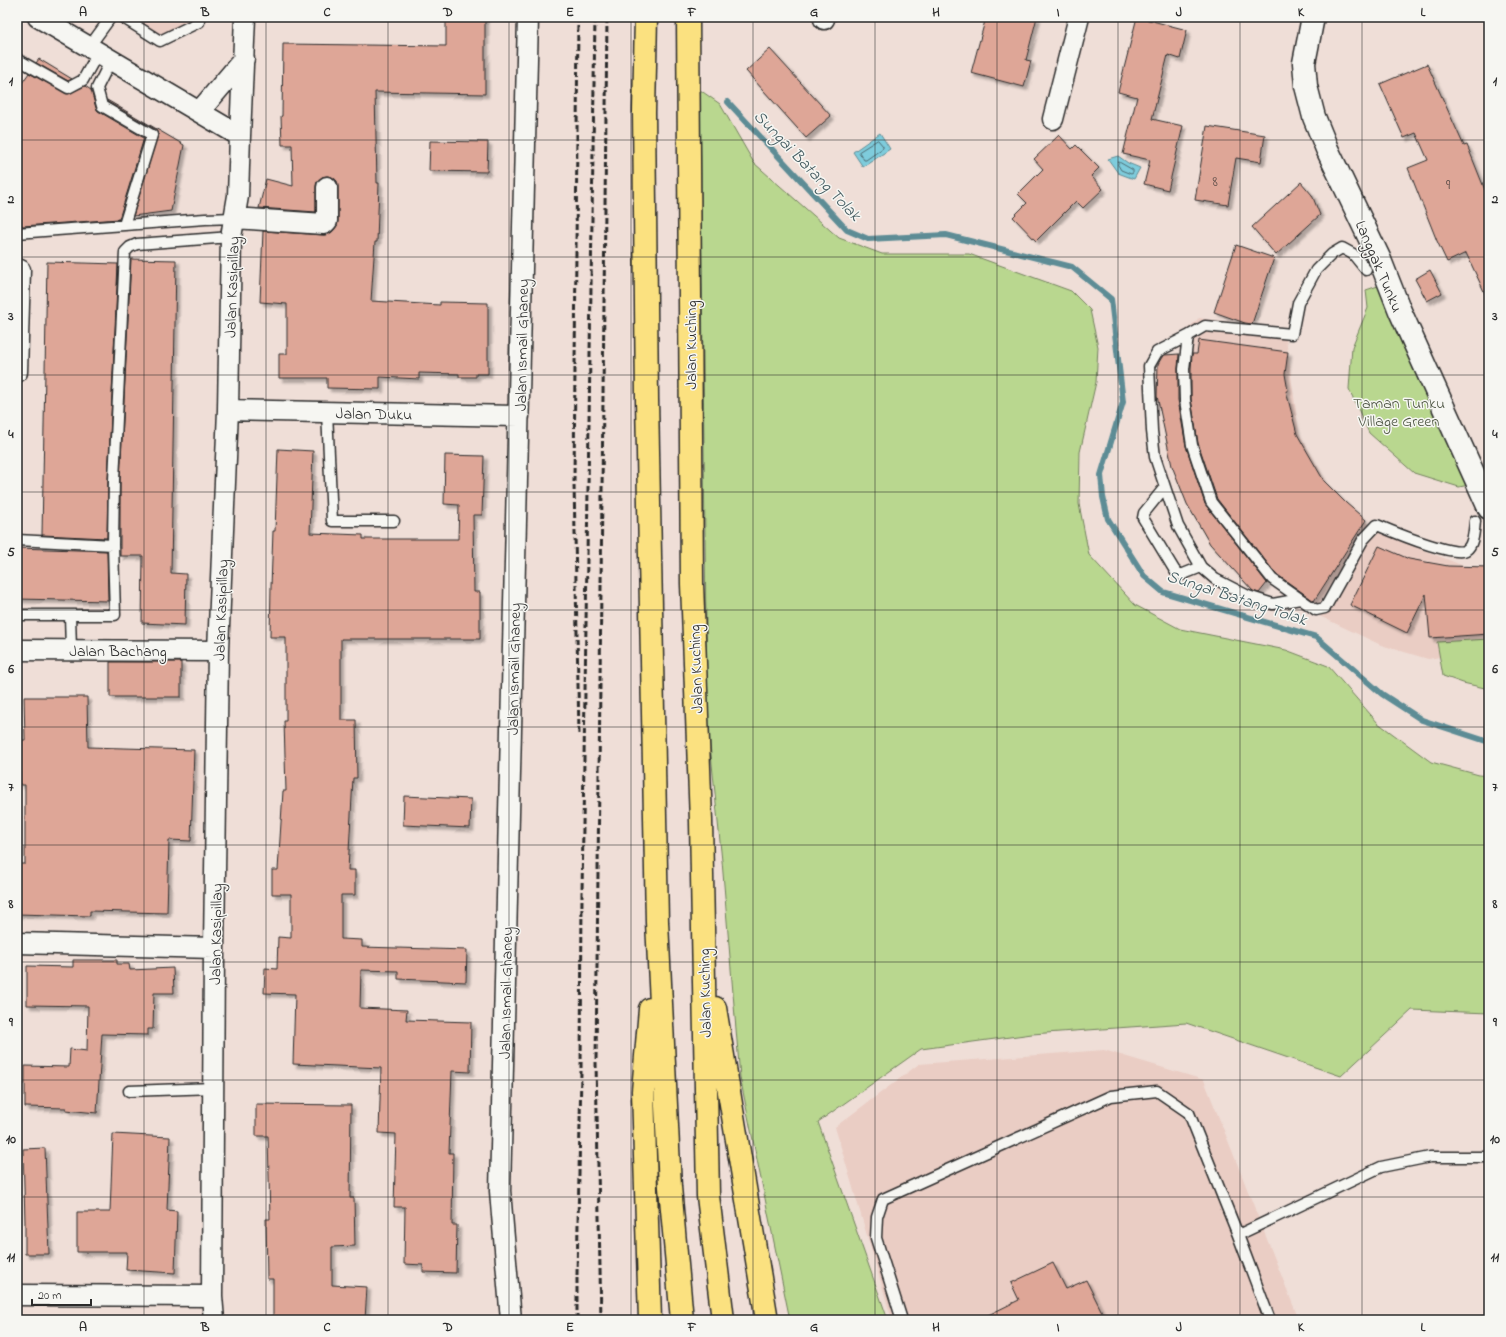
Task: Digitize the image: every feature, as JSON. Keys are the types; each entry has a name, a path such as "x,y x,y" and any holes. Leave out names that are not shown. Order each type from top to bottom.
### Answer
{"highway":[{"path":"646,17 644,120 647,399 657,922 670,1187 682,1320"},
{"name":"Jalan Kuching","path":"688,17 692,584 701,821 708,1196 723,1320"},
{"path":"650,1320 643,1091 657,922"},
{"path":"703,933 768,1320"}],"street":[{"path":"38,17 240,136"},
{"name":"Jalan Kasipillay","path":"214,1320 212,1296 214,948 218,650 228,410 231,237 238,196 245,17"},
{"name":"Jalan Ismail Ghaney","path":"511,1320 500,1191 528,17"},
{"path":"1053,119 1079,17"},
{"name":"Langgak Tunku","path":"1313,17 1304,63 1307,92 1314,117 1327,149 1369,268 1400,312 1478,518"},
{"path":"199,112 244,59"},
{"path":"234,218 324,224 327,220 327,187"},
{"path":"17,372 18,269"},
{"name":"Jalan Duku","path":"228,410 519,416"},
{"name":"Jalan Bachang","path":"17,650 218,650"},
{"path":"17,943 214,948"},
{"path":"17,1295 212,1296"}],"lane":[{"path":"17,59 68,88 82,80 99,53 111,17"},
{"path":"122,17 160,41 199,22 199,17"},
{"path":"99,53 97,88 102,106 152,134 124,225"},
{"path":"17,233 234,218"},
{"path":"17,615 115,615 113,545 114,480 125,252 130,247 137,244 231,237"},
{"path":"1300,599 1273,604 1260,600 1248,596 1215,580 1201,567 1178,526 1155,457 1149,366 1157,352 1205,326 1292,334 1298,303 1316,270 1332,254 1342,248 1353,254 1369,268"},
{"path":"1188,336 1184,369 1185,400 1192,445 1211,502 1272,579 1316,610 1325,608 1363,540 1377,526 1444,550 1463,552 1468,549 1472,541 1478,518"},
{"path":"327,412 332,521 394,521"},
{"path":"1165,487 1144,513 1143,518 1178,574 1181,575 1201,567"},
{"path":"17,540 113,545"},
{"path":"70,615 71,650"},
{"path":"129,1091 214,1088"},
{"path":"902,1320 876,1238 877,1217 883,1199 1111,1096 1157,1091 1189,1113 1270,1320"},
{"path":"1238,1235 1381,1167 1430,1157 1489,1157"}],"shaded area":[{"path":"133,17 194,17 193,20 160,34"},
{"path":"1199,318 1285,332 1299,433 1333,494 1378,532 1489,576 1489,649 1428,659 1381,645 1311,612 1247,549 1215,500 1200,456 1187,400 1184,332"},
{"path":"1104,1050 1204,1080 1299,1320 892,1320 835,1127 919,1064"}],"green space":[{"path":"700,90 720,104 754,163 839,238 882,254 969,254 1071,291 1090,310 1098,347 1096,382 1080,452 1079,504 1089,555 1135,605 1180,629 1286,650 1328,666 1378,723 1431,762 1479,775 1489,776 1489,1013 1412,1010 1341,1076 1186,1023 1032,1034 921,1049 818,1122 888,1320 790,1320 740,1077 722,861 707,715"},
{"name":"Taman Tunku Village Green","path":"1378,286 1474,484 1459,487 1414,473 1369,433 1349,389 1352,347 1368,308 1366,290"},
{"path":"1489,639 1489,689 1463,683 1443,676 1437,642"}],"water":[{"path":"880,133 890,149 863,167 853,152"},
{"path":"1118,156 1128,163 1140,168 1134,179 1118,173 1108,159"}],"building":[{"path":"446,17 485,17 485,94 375,92 377,183 379,183 377,242 375,242 371,301 440,305 440,302 488,303 488,374 476,374 476,377 459,377 459,374 419,373 419,379 380,377 380,389 327,388 327,378 279,378 279,354 287,354 287,304 260,302 263,231 324,235 332,232 337,226 338,221 337,181 332,177 327,176 322,177 317,182 316,212 259,208 266,179 293,186 292,145 282,145 281,116 283,44 446,46"},
{"path":"986,17 1037,17 1026,60 1031,61 1024,87 971,73"},
{"path":"1137,17 1187,30 1180,59 1168,55 1152,119 1183,126 1168,190 1144,184 1150,160 1123,154 1137,97 1118,92"},
{"path":"770,49 831,116 806,138 746,71"},
{"path":"39,59 72,79 68,81 36,63"},
{"path":"1427,64 1464,146 1467,145 1489,200 1489,302 1466,253 1447,262 1408,168 1428,160 1416,133 1404,138 1380,84"},
{"path":"29,73 68,94 85,86 91,90 98,111 144,138 119,219 23,226 17,222 17,90"},
{"path":"107,100 184,145 171,211 133,216 158,134 155,129"},
{"path":"1207,126 1265,135 1261,162 1236,158 1228,205 1195,200"},
{"path":"1059,135 1072,149 1076,145 1099,168 1091,176 1103,189 1083,208 1076,201 1036,241 1013,217 1027,203 1018,194 1043,169 1034,159"},
{"path":"430,141 488,142 487,172 429,171"},
{"path":"1301,182 1312,195 1320,215 1276,255 1252,227"},
{"path":"1236,245 1274,258 1252,324 1214,312"},
{"path":"131,259 176,260 171,573 186,574 185,625 142,623 143,556 120,556 120,480"},
{"path":"47,262 118,264 108,480 107,538 42,535"},
{"path":"1430,270 1442,293 1427,301 1415,279"},
{"path":"1199,340 1288,352 1285,374 1288,391 1286,391 1297,434 1324,481 1366,520 1314,601 1275,573 1217,499 1198,443 1191,399 1192,354 1197,354"},
{"path":"1179,354 1178,400 1186,446 1205,504 1267,583 1259,593 1253,591 1210,544 1187,504 1172,466 1157,396 1158,364 1165,355"},
{"path":"278,449 313,451 310,533 363,535 363,539 458,539 459,505 444,504 445,455 484,456 482,515 473,515 474,592 480,592 480,639 341,639 341,720 356,720 357,778 353,778 348,870 355,870 355,895 341,895 341,939 362,940 362,947 467,950 466,982 398,979 398,971 361,970 360,1008 407,1010 406,1020 471,1022 470,1072 452,1071 449,1153 453,1153 452,1225 457,1225 456,1273 423,1272 423,1265 404,1264 405,1207 394,1207 396,1134 379,1133 381,1068 293,1064 295,994 264,993 265,968 277,969 278,937 291,938 291,894 272,894 272,870 278,870 283,791 286,791 284,721 286,721 286,637 270,637 273,531 275,531"},
{"path":"1379,546 1409,559 1448,566 1489,567 1489,634 1430,638 1426,594 1407,633 1350,605"},
{"path":"17,548 107,551 108,601 17,599"},
{"path":"110,662 181,662 181,697 110,697"},
{"path":"24,697 87,697 88,747 194,750 191,841 169,840 167,913 90,911 90,916 17,914 18,864 25,864 25,785 20,785 19,740 25,740"},
{"path":"404,796 471,799 470,828 403,825"},
{"path":"73,960 117,960 117,964 129,964 130,970 173,968 174,993 154,993 153,1029 148,1029 148,1035 102,1034 97,1113 66,1110 66,1108 25,1107 25,1066 69,1067 70,1049 87,1051 88,1006 27,1005 27,966 73,967"},
{"path":"256,1104 351,1105 350,1198 354,1198 355,1246 332,1247 332,1285 367,1287 365,1320 273,1320 273,1279 267,1279 266,1219 270,1219 268,1136 256,1136"},
{"path":"113,1134 170,1137 167,1210 177,1211 175,1273 126,1270 127,1252 77,1252 77,1212 110,1212"},
{"path":"45,1148 49,1254 25,1254 23,1149"},
{"path":"1053,1263 1066,1289 1086,1280 1106,1320 978,1320 1019,1300 1011,1283"}],"waterway":[{"name":"Sungai Batang Tolak","path":"728,102 847,230 868,239 946,235 1072,267 1111,299 1123,402 1101,475 1103,497 1108,519 1144,576 1163,592 1316,637 1382,694 1422,720 1489,742"}],"railway":[{"path":"578,17 574,483 579,734"},
{"path":"577,1320 595,17"},
{"path":"601,1320 596,1062 607,17"}]}
